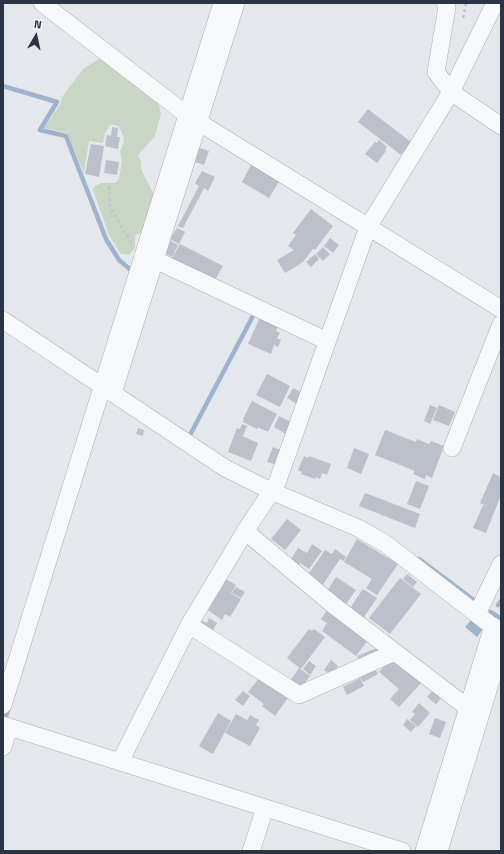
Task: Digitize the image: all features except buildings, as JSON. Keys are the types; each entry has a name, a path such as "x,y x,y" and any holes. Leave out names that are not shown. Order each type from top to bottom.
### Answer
{"street":[{"path":"42,3 193,118 501,309"},
{"path":"3,705 108,390 150,257 193,118 222,3"},
{"path":"193,118 236,3"},
{"path":"445,3 447,7 436,72 451,92 501,126"},
{"path":"120,762 189,625 245,532 277,483 368,227 451,92 495,3"},
{"path":"150,257 327,341"},
{"path":"3,320 225,468 271,491 358,528 386,544 497,630 468,708 424,851"},
{"path":"452,448 501,324"},
{"path":"245,532 332,604 468,708"},
{"path":"477,614 501,564"},
{"path":"189,625 300,695 395,652"},
{"path":"439,851 501,648"},
{"path":"3,747 6,726 402,851"},
{"path":"252,851 265,808"}],"path":[{"path":"109,186 110,208 137,252 150,257"}],"green space":[{"path":"99,59 106,60 158,102 161,114 155,136 138,155 141,162 141,169 154,195 143,231 135,236 135,248 129,255 121,254 109,235 93,190 95,186 102,183 115,183 119,179 122,161 120,152 124,142 123,135 119,127 116,125 110,125 105,133 103,143 89,141 84,173 67,133 44,128 60,105 62,97 83,69"}],"water":[{"path":"471,620 483,629 477,637 465,627"}],"waterway":[{"path":"3,86 57,102 40,130 66,136 106,239 119,260 132,271"},
{"path":"190,435 254,314"},
{"path":"419,559 475,601"},
{"path":"498,605 501,601"},
{"path":"491,612 500,618"},
{"path":"6,716 9,706"}]}
